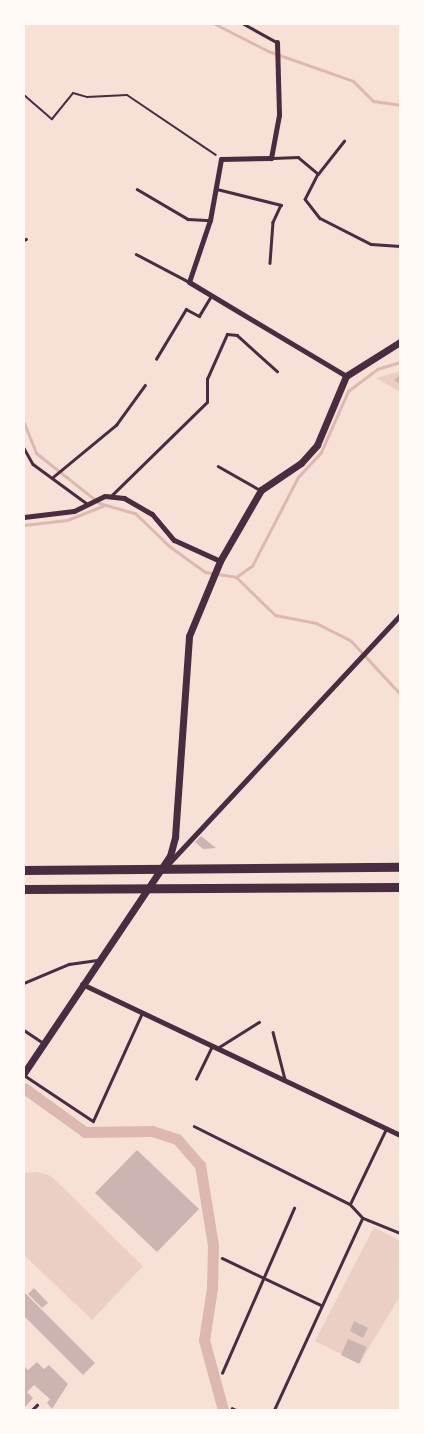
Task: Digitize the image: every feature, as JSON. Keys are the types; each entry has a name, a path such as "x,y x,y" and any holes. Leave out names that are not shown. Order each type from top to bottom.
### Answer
{"main road":[{"path":"24,870 400,867"},
{"path":"24,889 143,891 400,887"}],"street":[{"path":"277,42 275,51 279,115 271,158 222,159 210,220 189,282 210,298 346,376"},
{"path":"161,870 175,837 189,636 212,578 261,490 317,445 346,376 400,342"},
{"path":"24,517 74,511 92,501 108,496 152,514 174,540 220,561"},
{"path":"24,1074 42,1042 99,960 143,891 400,615"},
{"path":"82,984 400,1135"}],"lane":[{"path":"244,24 277,42"},
{"path":"344,141 318,174 305,198 320,218 371,244 400,246"},
{"path":"271,158 298,157 318,174"},
{"path":"137,189 188,219 210,220"},
{"path":"217,189 281,205 273,222 270,263"},
{"path":"136,254 189,282"},
{"path":"156,359 186,309 199,316 210,298"},
{"path":"108,496 207,402 207,379 227,334 237,335 277,371"},
{"path":"53,477 116,425 145,385"},
{"path":"24,448 33,464 53,477 86,504"},
{"path":"218,466 261,490"},
{"path":"24,983 69,964 99,960"},
{"path":"24,1074 93,1121 142,1013"},
{"path":"196,1078 215,1047 259,1022"},
{"path":"24,1030 42,1042"},
{"path":"273,1032 286,1081"},
{"path":"194,1126 350,1204 363,1218 400,1233"},
{"path":"350,1204 386,1129"},
{"path":"222,1374 294,1208"},
{"path":"274,1410 321,1305 363,1218"},
{"path":"222,1258 321,1305"},
{"path":"32,1410 37,1405"},
{"path":"232,1408 236,1410"}],"path":[{"path":"24,95 52,119 73,92 87,97 127,95 222,159"}],"shaded area":[{"path":"400,371 400,392 376,378"},
{"path":"37,1172 51,1176 143,1266 92,1320 24,1255 24,1173"},
{"path":"374,1227 400,1241 400,1296 360,1363 315,1341"}],"building":[{"path":"400,375 400,384 394,380"},
{"path":"201,836 216,848 203,849 195,842"},
{"path":"137,1150 199,1209 157,1252 95,1193"},
{"path":"34,1288 48,1303 42,1308 28,1294"},
{"path":"24,1292 95,1363 83,1375 24,1316"},
{"path":"354,1321 368,1328 363,1338 350,1331"},
{"path":"348,1339 367,1347 359,1364 341,1355"},
{"path":"37,1362 44,1369 49,1365 68,1384 52,1409 47,1403 50,1399 34,1385 27,1392 33,1398 24,1408 24,1366 28,1370"}],"waterway":[{"path":"215,24 268,51 353,81 373,101 400,105"},
{"path":"236,577 252,566 298,477 321,452 348,391 377,369 400,362"},
{"path":"24,423 36,453 99,503 135,513 169,546 205,572 236,577 275,615 316,623 351,641 400,694"},
{"path":"24,525 67,520 105,505"},
{"path":"24,1088 85,1132 152,1131 177,1139 200,1165 213,1245 212,1288 204,1340 223,1410"}]}
